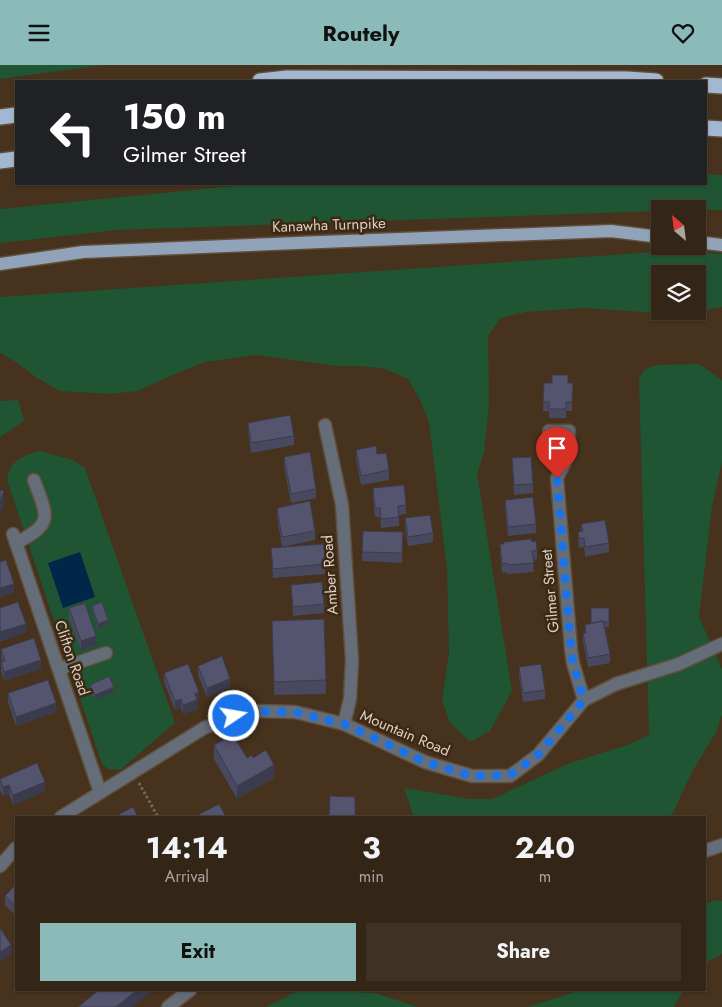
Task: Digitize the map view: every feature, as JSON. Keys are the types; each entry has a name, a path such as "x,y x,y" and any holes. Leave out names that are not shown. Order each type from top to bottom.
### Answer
{"highway":[{"path":"269,80 306,78 642,80"},
{"path":"707,85 722,87"},
{"path":"0,117 15,115"},
{"path":"707,128 722,129"},
{"path":"0,161 15,159"}],"main road":[{"name":"Kanawha Turnpike","path":"0,264 83,252 611,231 651,236"},
{"path":"706,243 722,245"}],"street":[{"name":"Amber Road","path":"325,425 342,505 350,641 350,691 344,724"},
{"name":"Gilmer Street","path":"549,431 569,431 568,456 557,478 571,649 573,663 584,700"},
{"name":"Clifton Road","path":"34,480 45,513 45,521 41,527 29,536 14,539 100,792"},
{"name":"Mountain Road","path":"63,816 204,727 249,711 294,712 344,724 425,762 472,776 510,775 538,755 584,700 616,684 679,664 722,644"},
{"path":"59,669 106,653"},
{"path":"706,851 722,845"},
{"path":"0,866 15,849"},
{"path":"168,1007 189,991"}],"path":[{"path":"132,772 157,816"}],"green space":[{"path":"0,65 102,65 0,79"},
{"path":"707,174 722,175 722,210 706,210 706,200 651,200 651,211 118,230 0,243 0,209 245,185 707,185"},
{"path":"651,252 651,255 706,255 706,252 722,254 722,307 706,310 706,265 651,265 651,313 583,308 526,312 501,318 488,336 489,405 484,452 477,474 512,691 490,731 470,742 450,723 442,700 449,653 447,569 429,422 420,400 408,379 385,369 337,366 256,355 205,362 137,391 111,394 60,391 0,353 0,297"},
{"path":"699,364 722,380 722,462 712,506 699,617 722,669 722,715 716,732 692,772 671,816 414,816 404,788 469,799 492,799 570,763 627,745 649,735 639,379 645,369 657,365"},
{"path":"18,400 24,421 0,437 0,401"},
{"path":"40,451 73,460 85,468 175,723 120,770 108,769 102,764 7,480 14,463 27,455"},
{"path":"716,900 722,901 722,954 706,964 706,904"},
{"path":"578,991 682,991 674,1007 528,1007"},
{"path":"296,992 375,993 418,1007 266,1007"}],"water":[{"path":"80,552 95,597 63,608 48,563"}],"building":[{"path":"552,375 568,375 568,383 573,383 572,402 566,402 566,409 549,409 549,402 543,402 544,383 552,383"},
{"path":"290,415 294,436 251,443 248,423"},
{"path":"376,446 377,454 386,453 389,470 361,476 356,450"},
{"path":"310,452 316,489 291,494 284,457"},
{"path":"531,457 533,484 514,485 512,458"},
{"path":"404,485 406,505 398,506 399,517 381,519 380,508 375,508 373,488"},
{"path":"0,490 4,491 0,501"},
{"path":"533,497 536,524 508,527 505,500"},
{"path":"310,501 315,531 282,537 277,508"},
{"path":"430,515 433,533 408,537 405,518"},
{"path":"605,520 609,543 585,547 584,538 579,539 578,532 583,531 581,524"},
{"path":"363,531 403,532 402,553 362,552"},
{"path":"531,539 532,542 536,541 537,550 532,551 534,563 502,564 500,544"},
{"path":"324,544 325,564 273,569 271,548"},
{"path":"6,560 14,584 0,588 0,562"},
{"path":"322,582 324,604 293,607 291,585"},
{"path":"18,602 26,624 0,632 0,608"},
{"path":"102,602 108,620 98,624 92,606"},
{"path":"85,603 96,636 81,641 69,608"},
{"path":"591,608 609,608 609,622 591,623"},
{"path":"324,619 326,680 274,682 272,621"},
{"path":"603,621 610,654 588,658 583,633 586,633 585,625"},
{"path":"34,638 41,660 4,672 1,662 5,661 1,649"},
{"path":"222,656 230,679 207,688 198,666"},
{"path":"188,664 199,692 195,694 197,700 183,705 181,699 175,701 164,673"},
{"path":"541,664 545,690 523,693 519,667"},
{"path":"109,676 114,687 95,695 90,685"},
{"path":"48,680 56,703 16,717 8,693"},
{"path":"239,717 245,732 234,736 228,721"},
{"path":"233,735 247,758 252,755 253,758 266,750 274,765 237,786 214,745"},
{"path":"37,763 45,782 13,795 9,785 3,787 0,779"},
{"path":"330,796 355,797 355,816 329,816"},
{"path":"219,804 225,816 198,816"},
{"path":"133,807 138,816 116,816"},
{"path":"15,885 15,906 5,896"},
{"path":"0,928 11,945 0,952"},
{"path":"98,991 136,991 116,1007 78,1007"}],"route":[{"path":"234,716 249,711 294,712 344,724 425,762 472,776 510,775 538,755 584,700 573,663 571,649 557,478"}]}
